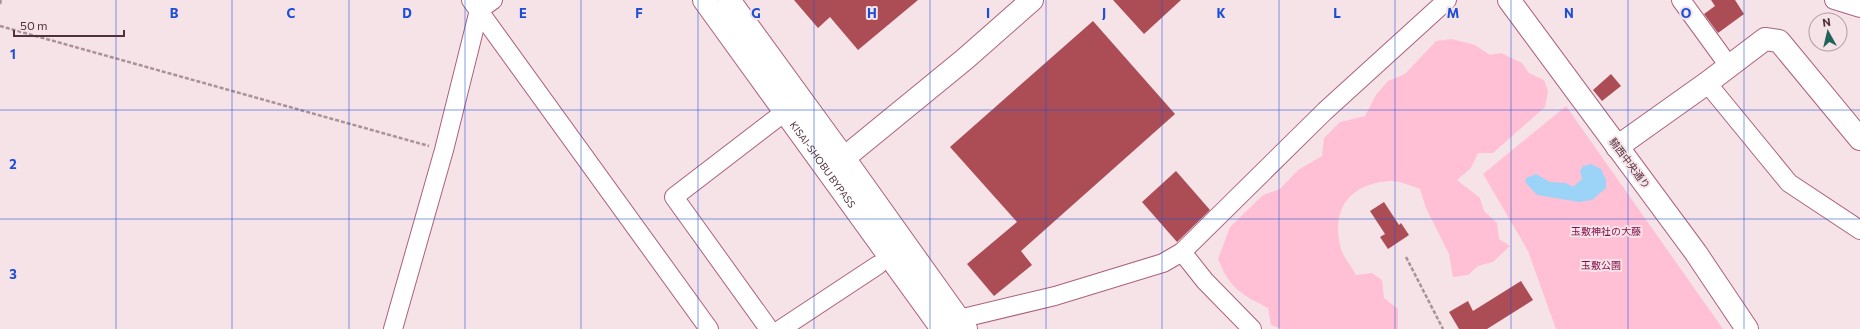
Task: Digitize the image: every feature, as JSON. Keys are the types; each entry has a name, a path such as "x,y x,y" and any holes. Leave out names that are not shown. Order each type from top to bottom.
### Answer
{"main road":[{"name":"KISAI-SHOBU BYPASS","path":"704,0 786,112 836,164"},
{"name":"KISAI-SHOBU BYPASS","path":"729,0 836,164 956,326"},
{"path":"836,164 965,59 1032,0"},
{"name":"騎西中央通り","path":"1509,0 1696,253 1747,329"},
{"path":"1617,147 1707,83 1765,39 1779,41 1860,139"}],"street":[{"path":"956,326 1163,263 1182,252 1325,111 1447,0"},
{"path":"1681,0 1729,66"},
{"path":"1834,0 1860,8"},
{"path":"393,329 444,150 481,3"},
{"path":"481,3 709,329"},
{"path":"1707,83 1789,183 1860,230"},
{"path":"769,329 674,197 786,112"},
{"path":"1182,252 1205,281 1252,329"},
{"path":"780,329 878,265"}],"path":[{"path":"0,4 1,0"},
{"path":"0,26 444,150"},
{"path":"1406,257 1443,329"}],"green space":[{"path":"1452,39 1475,45 1490,55 1501,53 1522,63 1529,73 1544,80 1548,91 1545,107 1493,153 1478,153 1471,168 1457,180 1480,198 1484,211 1497,223 1499,239 1510,246 1493,262 1478,266 1468,275 1453,277 1449,254 1426,208 1420,189 1395,181 1377,183 1364,187 1354,193 1346,201 1341,210 1338,222 1338,235 1341,249 1356,275 1372,273 1382,280 1384,298 1398,309 1398,329 1282,329 1271,325 1268,308 1250,299 1237,290 1222,269 1218,259 1230,227 1263,195 1280,189 1298,170 1322,156 1324,138 1340,122 1365,116 1376,95 1388,81 1405,74 1436,41"},
{"name":"玉敷公園","path":"1566,106 1723,329 1556,329 1528,251 1483,174"}],"water":[{"path":"1591,164 1601,169 1606,180 1606,188 1592,200 1579,202 1537,195 1525,182 1526,178 1536,174 1550,182 1566,183 1573,187 1582,179 1580,171 1583,166"}],"building":[{"path":"794,0 918,0 858,50 830,17 818,28"},
{"path":"1113,0 1181,0 1144,34"},
{"path":"1711,0 1735,0 1744,14 1718,33 1704,14 1715,6"},
{"path":"1093,21 1175,114 1021,251 1032,265 994,296 967,264 1017,222 950,147"},
{"path":"1611,74 1621,86 1602,101 1593,90"},
{"path":"1176,171 1210,210 1177,242 1142,202"},
{"path":"1384,202 1399,225 1401,223 1409,235 1388,249 1380,237 1385,234 1370,211"},
{"path":"1521,281 1533,300 1487,329 1459,329 1449,312 1468,301 1473,311"}],"park label":[{"name":"玉敷神社の大藤","path":"1606,231"}]}
